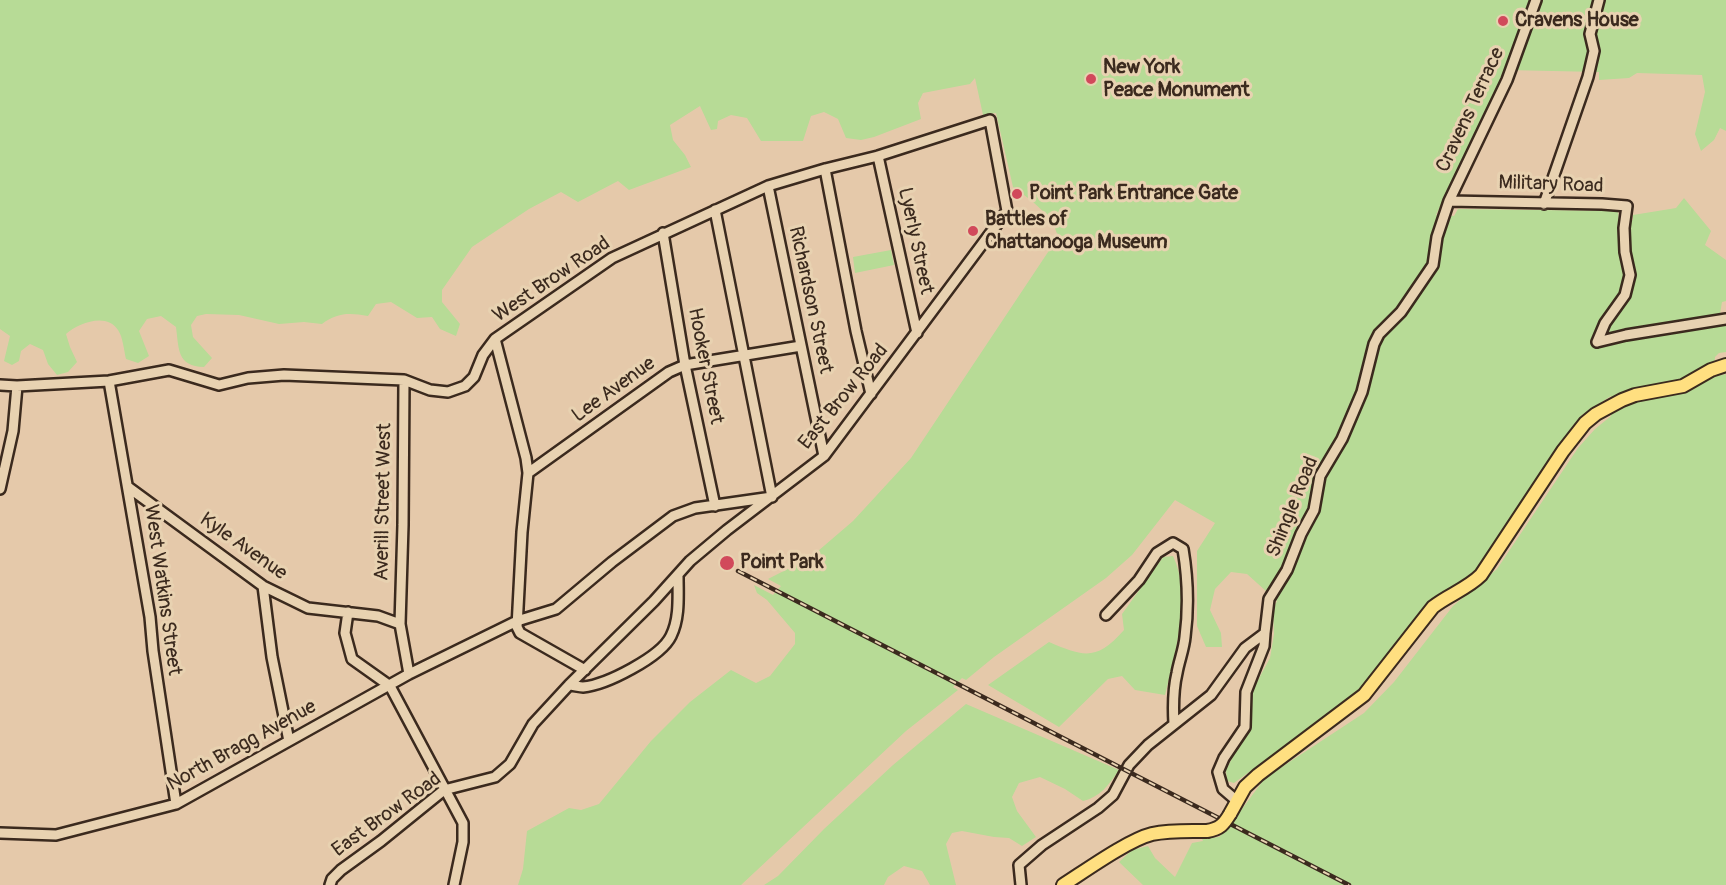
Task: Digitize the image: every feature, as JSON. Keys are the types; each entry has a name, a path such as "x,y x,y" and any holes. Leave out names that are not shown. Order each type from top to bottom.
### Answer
{"main road":[{"path":"1063,885 1134,841 1150,834 1215,830 1224,824 1245,788 1258,775 1364,695 1433,607 1445,597 1474,582 1481,575 1563,451 1585,423 1596,414 1622,400 1635,395 1683,386 1711,370 1726,365"}],"street":[{"name":"Cravens Terrace","path":"1449,201 1507,81 1536,0"},
{"path":"1544,204 1588,77 1594,51 1590,34 1599,0"},
{"name":"West Brow Road","path":"0,385 109,381 169,370 219,385 248,378 284,375 404,380 430,390 454,391 465,386 474,377 483,356 495,339 604,262 768,186 878,156 990,120 1008,211"},
{"name":"Lyerly Street","path":"878,156 917,333"},
{"path":"825,169 856,331 871,394"},
{"name":"Richardson Street","path":"768,186 824,456"},
{"name":"Military Road","path":"1449,201 1627,206 1624,228 1625,252 1630,275 1625,295 1605,323 1597,342 1626,335 1726,319"},
{"name":"Shingle Road","path":"1237,801 1223,789 1218,772 1224,758 1245,727 1246,692 1264,645 1269,599 1287,570 1301,534 1314,510 1320,476 1342,439 1362,392 1374,344 1379,334 1401,312 1433,265 1437,237 1449,201"},
{"path":"409,674 517,621 556,609 612,562 673,516 695,508 772,498 715,210"},
{"name":"East Brow Road","path":"330,885 332,879 341,870 444,790 495,777 502,773 514,759 533,724 690,561 824,456 1008,211"},
{"name":"Hooker Street","path":"663,233 685,365 715,506"},
{"path":"495,339 528,473 517,627 520,633 585,670"},
{"name":"Lee Avenue","path":"528,473 669,372 685,365 801,346"},
{"name":"Averill Street West","path":"404,380 400,624 409,674"},
{"name":"West Watkins Street","path":"109,381 150,617 176,804"},
{"path":"0,489 2,469 14,430 17,386"},
{"name":"Kyle Avenue","path":"128,487 263,586 308,608 378,616 400,624"},
{"path":"1106,615 1139,580 1156,553 1173,543 1183,549 1188,577 1188,599 1185,638 1176,674 1174,724"},
{"path":"569,685 583,687 602,682 658,652 667,643 676,623 678,576"},
{"path":"263,586 272,657 290,741"},
{"path":"348,612 345,633 352,659 390,686 463,823 463,842 454,885"},
{"path":"1021,885 1019,865 1042,845 1098,808 1113,795 1129,765 1148,745 1211,695 1245,648 1265,633"},
{"name":"North Bragg Avenue","path":"0,832 56,836 176,804 409,674"}],"green space":[{"path":"0,0 1726,0 1726,131 1720,128 1714,140 1701,151 1695,134 1705,92 1702,75 1637,73 1629,78 1599,80 1599,72 1506,70 1436,215 1454,216 1458,209 1618,211 1619,220 1633,220 1633,215 1676,208 1684,198 1711,231 1705,245 1726,260 1726,301 1722,302 1718,326 1726,326 1726,352 1719,353 1715,357 1713,377 1726,374 1726,885 1143,885 1119,862 1132,850 1148,846 1155,858 1175,877 1192,843 1219,837 1265,778 1364,713 1394,682 1453,606 1497,569 1578,448 1595,429 1611,416 1611,396 1582,415 1556,450 1483,564 1470,578 1430,600 1360,689 1346,702 1234,783 1227,781 1226,770 1250,724 1252,691 1270,658 1274,634 1273,609 1277,601 1247,574 1231,572 1215,589 1210,610 1221,633 1222,647 1206,647 1197,626 1197,551 1215,523 1175,500 1132,555 1106,578 994,657 966,680 962,678 953,687 958,690 906,731 741,885 518,885 523,869 527,831 569,808 581,810 599,804 651,741 690,702 731,670 756,683 770,676 795,644 795,633 767,600 757,593 754,585 773,595 781,586 768,579 811,557 853,521 911,458 1058,237 1046,215 1013,187 996,113 983,115 975,78 970,84 923,93 918,103 921,119 861,140 846,138 838,119 824,112 811,116 803,141 761,141 747,118 731,115 718,121 717,129 711,130 700,106 670,125 673,140 691,167 629,190 618,181 578,202 561,192 529,209 472,247 442,290 442,302 460,324 456,336 440,329 432,317 417,318 391,302 376,304 368,316 344,314 333,317 322,324 304,322 279,324 239,315 206,314 197,316 191,325 193,337 212,358 204,367 189,364 184,360 179,350 176,327 161,316 147,319 139,331 149,356 138,363 126,359 118,330 107,321 100,320 85,323 66,334 77,362 68,372 57,375 48,364 43,350 30,344 21,351 19,361 12,365 4,361 10,336 0,329"},
{"path":"891,250 894,265 855,273 853,257"},
{"path":"1173,556 1179,571 1181,588 1180,625 1165,695 1135,690 1122,676 1108,679 1059,727 988,685 1049,642 1081,653 1090,653 1106,647 1124,630 1122,614 1163,557"},
{"path":"966,704 1119,770 1104,790 1083,801 1040,777 1019,783 1012,797 1017,811 1036,837 1022,846 1009,838 962,831 952,833 946,844 956,885 930,885 922,871 904,866 888,877 884,885 764,885 778,876 824,829 893,765"}],"railway":[{"path":"738,571 1349,885"}],"place":[{"name":"Cravens House","path":"1503,21"},
{"name":"New York Peace Monument","path":"1091,79"},
{"name":"Point Park Entrance Gate","path":"1017,194"},
{"name":"Battles of Chattanooga Museum","path":"973,231"},
{"name":"Point Park","path":"727,563"}]}
